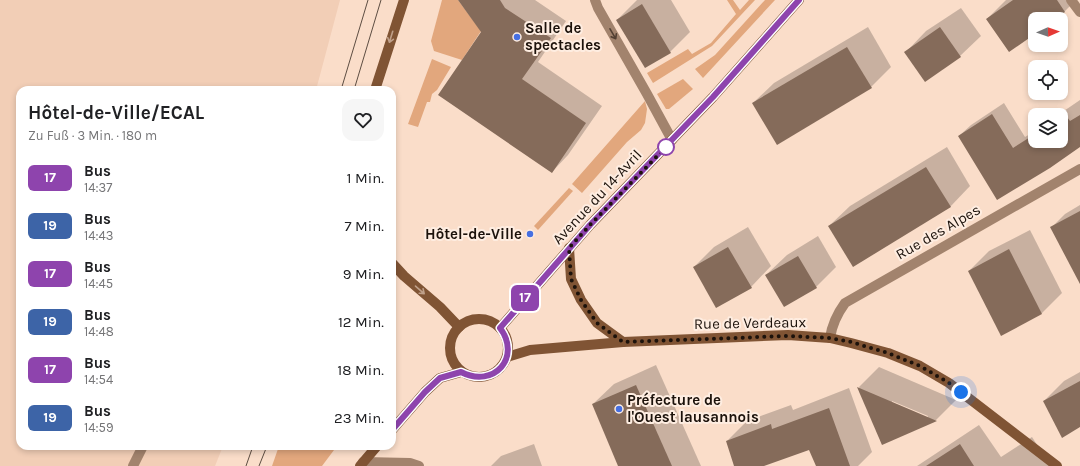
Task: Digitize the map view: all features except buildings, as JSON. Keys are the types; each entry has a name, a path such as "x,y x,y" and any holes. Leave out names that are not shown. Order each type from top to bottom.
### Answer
{"street":[{"path":"376,86 404,0"},
{"path":"595,0 598,8 672,140"},
{"name":"Avenue du 14-Avril","path":"500,328 569,248 713,97 799,0"},
{"path":"1071,0 1080,12"},
{"name":"Rue des Alpes","path":"830,338 832,327 837,315 845,303 1080,169"},
{"path":"569,248 571,279 581,300 597,323 623,342"},
{"path":"396,268 440,307 459,327"},
{"path":"475,319 484,319 493,322 500,328 507,341 508,349 507,357 498,370 491,375 484,377 468,376 461,372 453,362 450,350 452,337 459,327 466,322 475,319"},
{"name":"Rue de Verdeaux","path":"507,357 530,350 623,342 788,336 830,338 851,342 888,353 920,366 949,383 973,400 1056,466"},
{"path":"396,425 425,392 440,378 461,372"},
{"path":"133,466 141,450"},
{"path":"361,464 373,450"},
{"path":"361,464 410,463 419,466"}],"shaded area":[{"path":"0,0 340,0 317,86 16,86 16,450 221,450 215,466 0,466"},
{"path":"442,0 458,0 481,31 462,60 434,51 431,41"},
{"path":"727,0 733,0 740,10 749,0 755,0 712,46 653,83 647,73 688,49 692,54 711,43 736,14"},
{"path":"765,0 775,0 703,78 695,69 715,55"},
{"path":"432,59 451,67 437,90 432,94 430,102 427,102 418,127 408,124"},
{"path":"683,79 693,89 669,109 666,109 657,94"},
{"path":"645,101 647,109 645,123 641,130 627,142 582,193 572,184"},
{"path":"569,188 573,191 538,230 534,226"},
{"path":"278,450 334,450 322,466 272,466"}],"tram line":[{"path":"342,86 368,0"},
{"path":"355,86 381,0"},
{"path":"246,466 252,450"},
{"path":"259,466 265,450"}],"bus line":[{"name":"17","path":"396,425 425,392 440,378 461,372 468,376 484,377 491,375 498,370 507,357 508,349 507,341 500,328 590,225 713,97 799,0"}],"place":[{"name":"Salle de spectacles","path":"517,37"},
{"name":"Hôtel-de-Ville","path":"530,234"},
{"name":"Préfecture de l'Ouest lausannois","path":"619,409"}],"route":[{"path":"666,147 569,248 571,279 581,300 597,323 623,342 788,336 830,338 851,342 888,353 920,366 961,392"}]}
